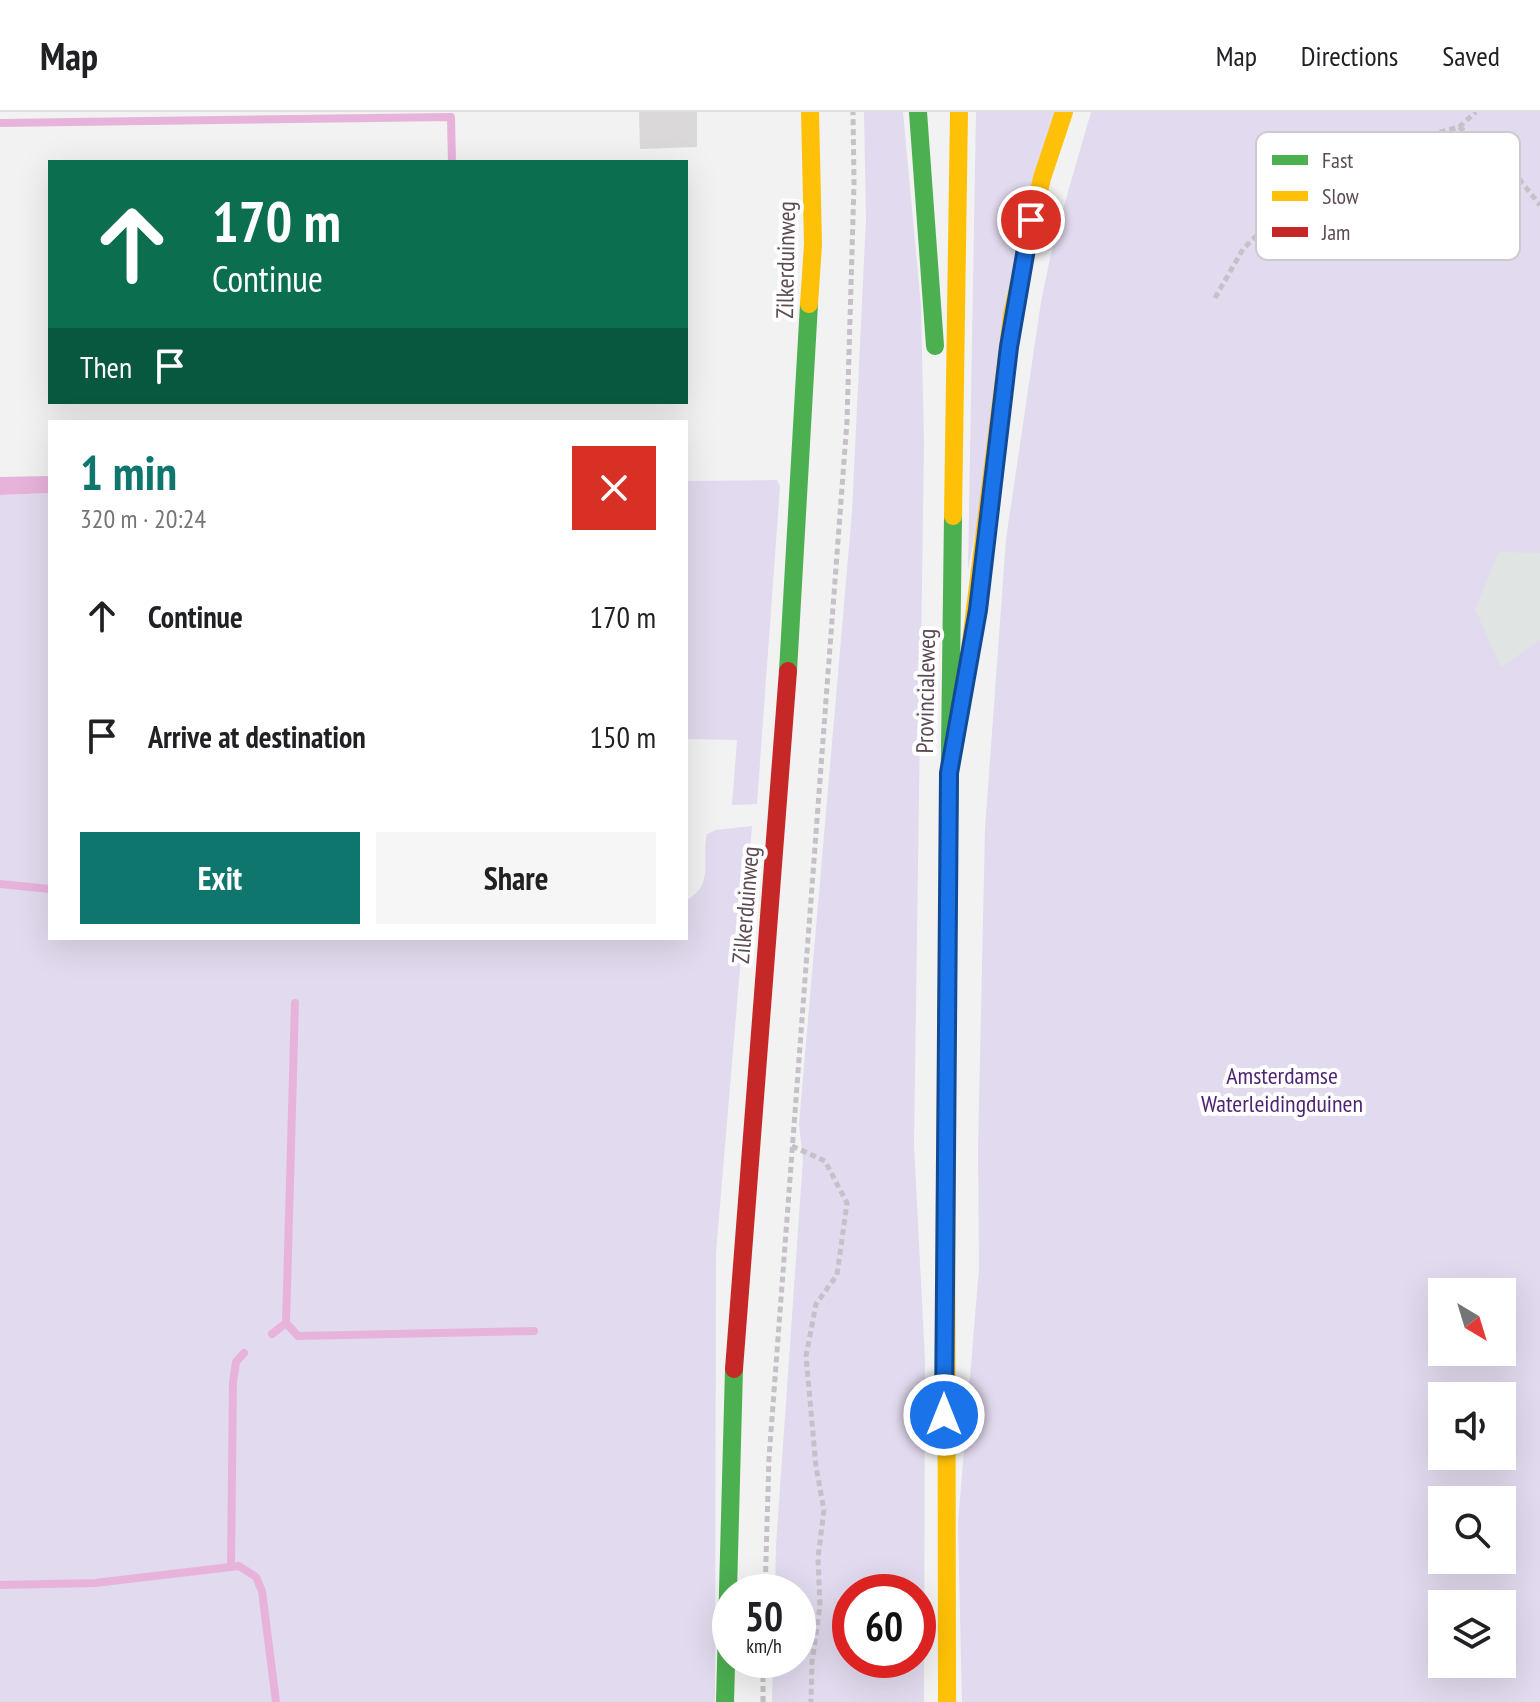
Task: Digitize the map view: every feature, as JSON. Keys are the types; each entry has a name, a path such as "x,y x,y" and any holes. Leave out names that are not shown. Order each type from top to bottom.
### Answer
{"main road":[{"name":"Zilkerduinweg","path":"725,1702 733,1385 787,691 813,244 810,112"},
{"path":"918,112 936,364 954,478"},
{"name":"Provincialeweg","path":"947,1702 944,1253 959,112"},
{"path":"949,773 978,610 1009,347 1024,249 1045,162 1064,112"}],"path":[{"path":"766,1574 769,1458 847,421 853,112"},
{"path":"1441,132 1459,127 1476,112"},
{"path":"1459,127 1466,132"},
{"path":"1520,180 1540,205"},
{"path":"1215,298 1243,249 1256,236"},
{"path":"792,1146 825,1161 847,1203 837,1275 816,1304 806,1356 816,1467 824,1510 818,1558 820,1606 812,1662 811,1702"},
{"path":"763,1678 763,1702"}],"green space":[{"path":"864,112 903,112 921,306 924,443 914,1144 925,1361 924,1574 832,1574 832,1678 924,1678 924,1702 772,1702 773,1678 816,1678 816,1574 775,1574 776,1545 803,1159 799,1124 852,512 866,219"},
{"path":"976,112 1059,112 968,570"},
{"name":"Amsterdamse Waterleidingduinen","path":"1091,112 1540,112 1540,1702 962,1702 958,1523 979,1268 978,1150 985,829 1006,539 1041,302 1053,244"},
{"path":"777,480 780,486 757,804 732,805 737,740 688,739 688,481"},
{"path":"48,493 48,940 688,940 688,899 704,880 707,834 752,826 716,1253 715,1574 712,1574 712,1678 715,1678 715,1702 0,1702 0,495"}],"sand":[{"path":"1499,552 1540,553 1540,640 1501,667 1475,609"}],"shaded area":[{"path":"48,476 48,493 0,495 0,477"}],"building":[{"path":"639,112 697,112 697,147 640,149"}],"waterway":[{"path":"0,123 451,117 452,160"},
{"path":"0,884 48,889"},
{"path":"295,1003 286,1323 298,1336 534,1331"},
{"path":"272,1334 286,1323"},
{"path":"231,1565 233,1382 236,1362 244,1353"},
{"path":"0,1585 95,1583 239,1566 256,1577 262,1591 276,1702"}],"traffic: fast":[{"path":"918,112 935,346"},
{"path":"788,671 809,304"},
{"path":"946,1060 953,516"},
{"path":"725,1702 734,1369"}],"traffic: slow":[{"path":"809,304 813,244 810,112"},
{"path":"953,516 959,112"},
{"path":"968,665 1012,315 1042,178 1064,112"},
{"path":"946,1060 947,1702"}],"traffic: jam":[{"path":"734,1369 788,671"}],"route":[{"path":"944,1415 949,773 978,610 1009,347 1031,220"}]}
